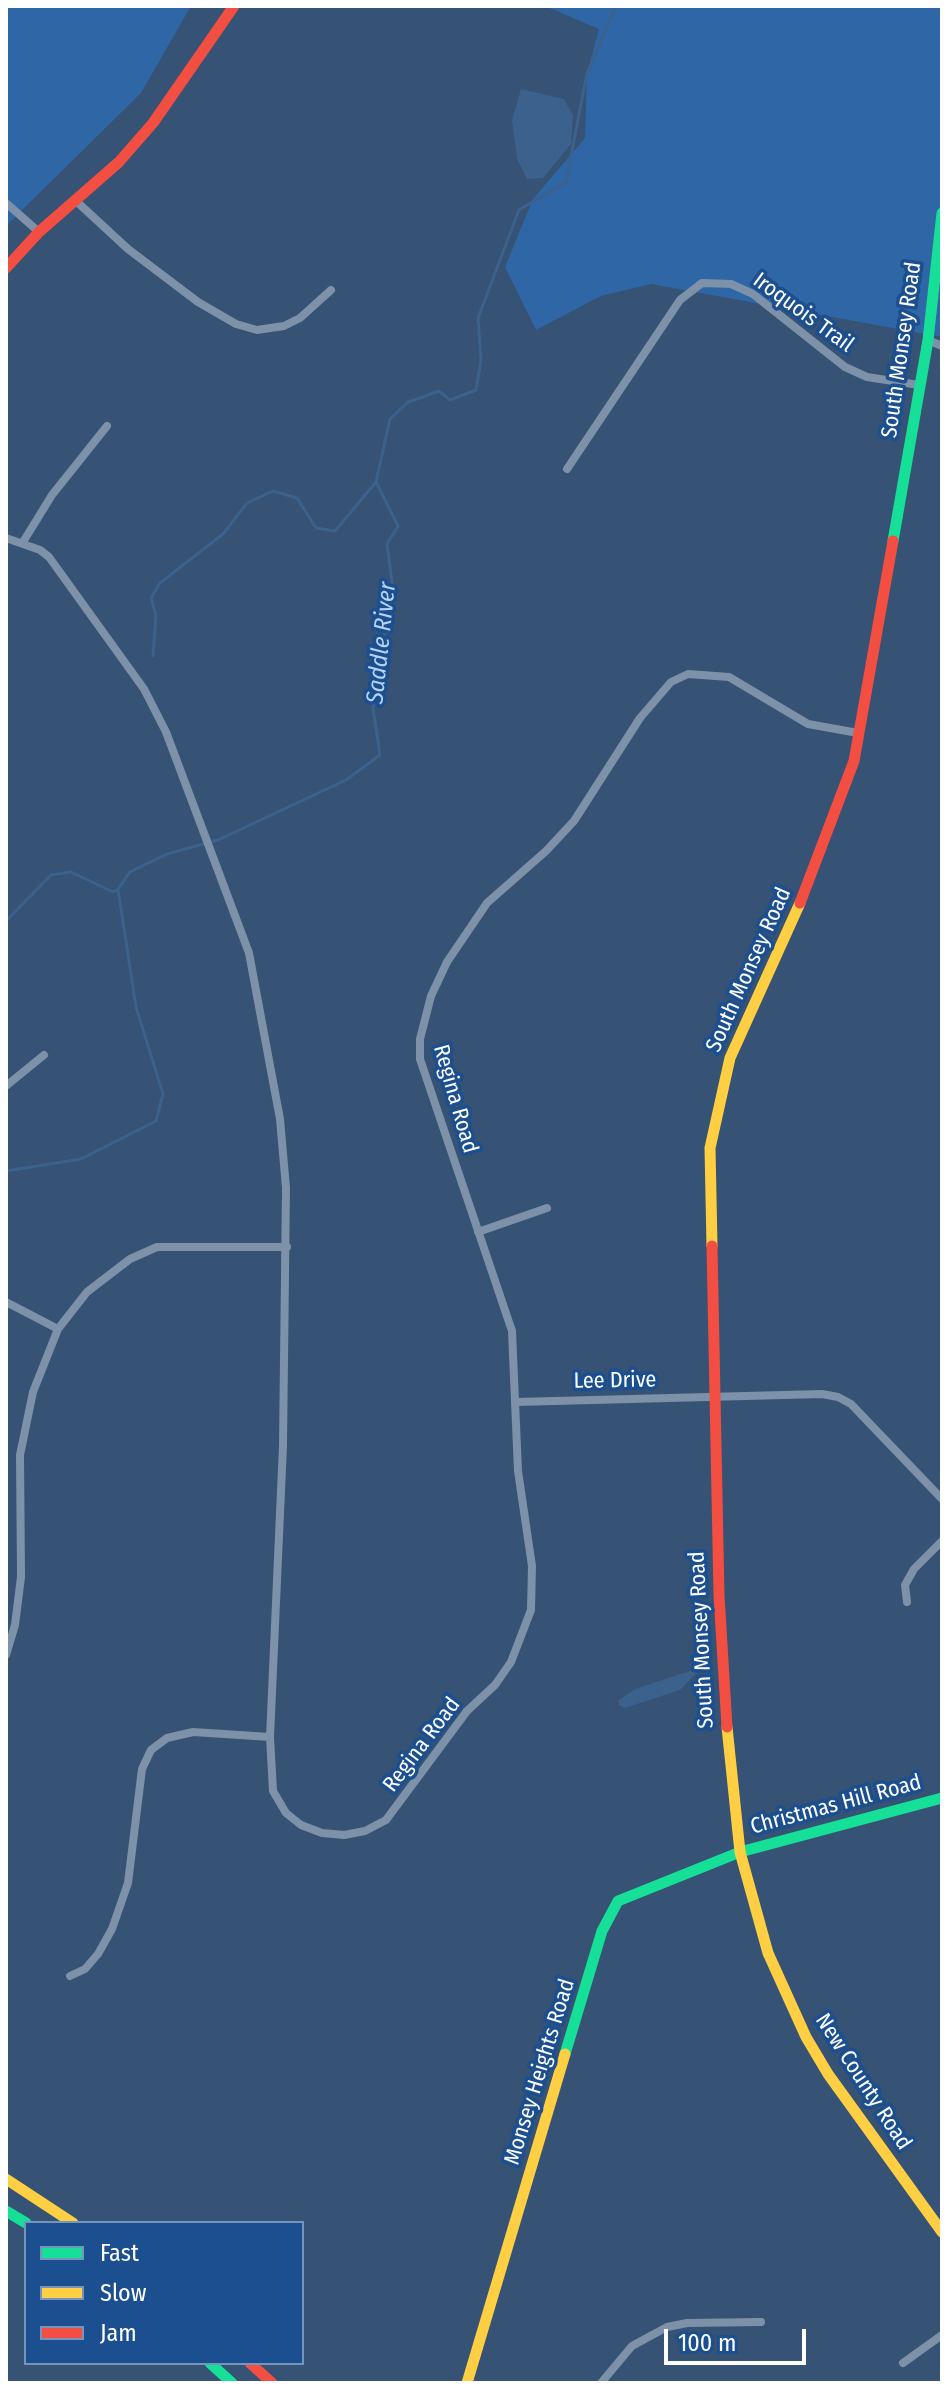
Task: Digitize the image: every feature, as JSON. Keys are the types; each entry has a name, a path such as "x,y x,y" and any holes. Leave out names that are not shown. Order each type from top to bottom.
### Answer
{"main road":[{"path":"6,268 39,232 119,162 153,123 234,6"},
{"name":"South Monsey Road","path":"740,1852 728,1753 721,1649 710,1148 730,1058 808,886 854,761 928,340 942,213"},
{"name":"Christmas Hill Road","path":"740,1852 942,1798"},
{"name":"New County Road","path":"740,1852 768,1953 806,2037 836,2086 942,2232"},
{"name":"Monsey Heights Road","path":"467,2383 609,1914 618,1901 633,1893 740,1852"},
{"path":"10,2182 70,2221"},
{"path":"6,2211 24,2222"},
{"path":"212,2365 232,2383"},
{"path":"252,2365 272,2383"}],"street":[{"path":"76,201 165,278 219,317 236,324 257,330 284,326 300,318 331,290"},
{"path":"6,203 39,232"},
{"name":"Iroquois Trail","path":"567,469 680,300 702,283 731,284 753,294 845,367 867,377 919,385"},
{"path":"928,340 942,346"},
{"path":"23,542 52,495 107,426"},
{"name":"Regina Road","path":"6,538 23,542 49,557 144,689 166,732 249,953 280,1119 287,1247 283,1446 270,1737 273,1791 286,1813 301,1825 322,1833 344,1835 365,1831 386,1820 467,1711 495,1685 511,1662 531,1610 532,1566 518,1471 512,1331 420,1059 420,1039 431,996 447,962 487,903 546,851 574,821 640,718 671,682 688,674 729,677 808,724 858,733"},
{"path":"6,1086 44,1055"},
{"path":"478,1232 547,1208"},
{"path":"6,1655 15,1625 21,1577 20,1455 33,1392 58,1329 87,1292 130,1259 157,1247 287,1247"},
{"path":"6,1302 58,1329"},
{"name":"Lee Drive","path":"516,1402 822,1394 838,1397 851,1404 942,1499"},
{"path":"907,1602 905,1585 914,1569 942,1541"},
{"path":"70,1976 85,1969 112,1929 128,1883 142,1769 151,1750 167,1738 193,1732 270,1737"},
{"path":"601,2383 632,2346 667,2327 687,2323 761,2322"},
{"path":"903,2363 942,2335"}],"shaded area":[{"path":"6,6 191,6 141,93 6,226"},
{"path":"545,6 942,6 942,337 651,284 601,296 536,330 505,267 533,199 585,138 587,73 599,29"},
{"path":"521,89 564,99 573,115 571,144 543,178 527,179 517,159 512,120"},
{"path":"702,1667 680,1690 625,1708 619,1705 619,1700 635,1689"}],"waterway":[{"name":"Saddle River","path":"6,1171 81,1159 156,1121 163,1094 136,1007 118,889 130,872 167,854 218,840 346,780 380,755 373,708 392,582 387,544 398,526 376,482 390,419 408,402 439,391 450,400 476,390 481,360 478,318 519,210 566,182 587,73 616,6"},
{"path":"153,656 156,615 151,598 160,583 223,534 247,503 273,491 297,498 316,528 335,531 376,482"},
{"path":"6,921 51,875 71,872 113,892 117,890"}],"traffic: fast":[{"path":"893,541 928,340 942,213"},
{"path":"565,2054 602,1931 618,1901 740,1852 942,1798"},
{"path":"6,2211 24,2222"},
{"path":"212,2365 232,2383"}],"traffic: slow":[{"path":"712,1246 710,1148 730,1058 800,903"},
{"path":"727,1727 740,1852 768,1953 806,2037 828,2074 942,2232"},
{"path":"467,2383 565,2054"},
{"path":"6,2179 70,2221"}],"traffic: jam":[{"path":"6,268 39,232 119,162 153,123 234,6"},
{"path":"800,903 854,761 893,541"},
{"path":"712,1246 719,1595 727,1727"},
{"path":"252,2365 272,2383"}]}
